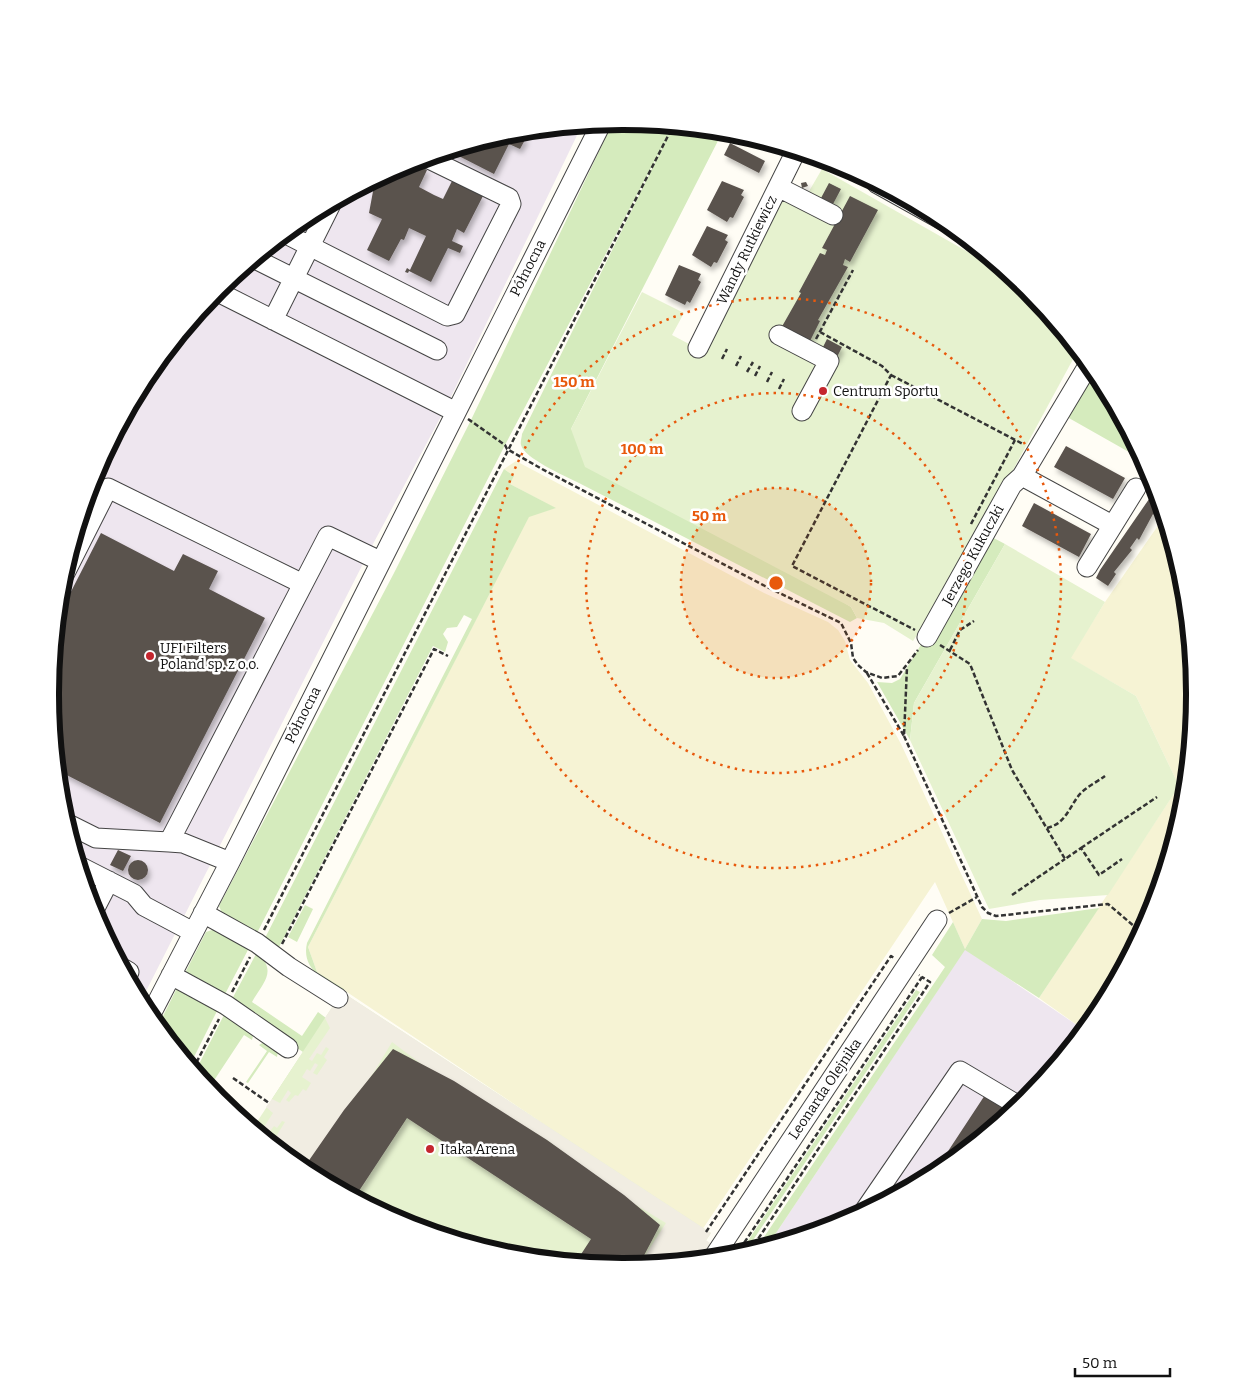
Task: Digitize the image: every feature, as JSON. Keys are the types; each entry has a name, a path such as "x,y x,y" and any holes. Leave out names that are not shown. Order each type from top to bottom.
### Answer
{"street":[{"name":"Północna","path":"154,1008 230,862 598,131"},
{"name":"Wandy Rutkiewicz","path":"698,348 793,157"},
{"path":"292,237 447,316 455,314 511,204 509,198 435,162"},
{"path":"778,187 832,215"},
{"path":"273,320 326,215"},
{"path":"261,262 438,350"},
{"path":"224,295 456,412"},
{"path":"780,336 829,361 802,412"},
{"name":"Jerzego Kukuczki","path":"927,637 1012,485 1022,476 1084,372"},
{"path":"1022,476 1112,525"},
{"path":"79,545 108,488 303,584"},
{"path":"1087,567 1136,488"},
{"path":"169,842 328,536 380,561"},
{"path":"75,828 96,838 182,843 230,862"},
{"path":"88,870 134,894 144,906 193,932"},
{"path":"99,901 109,881"},
{"path":"203,913 257,943 338,998"},
{"name":"Leonarda Olejnika","path":"719,1249 937,920"},
{"path":"171,975 226,1005 288,1048"},
{"path":"872,1200 960,1071 1012,1102"}],"path":[{"path":"196,1063 670,132"},
{"path":"810,352 853,270"},
{"path":"820,332 882,366 891,375 1037,451"},
{"path":"722,359 727,349"},
{"path":"736,366 741,356"},
{"path":"747,372 753,362"},
{"path":"754,376 760,366"},
{"path":"767,382 772,372"},
{"path":"891,375 792,566 927,637 970,664 1012,770 1065,860"},
{"path":"779,389 784,379"},
{"path":"456,412 505,445 507,449 765,586 841,623 851,643 853,658 866,672 904,736 977,896 988,913 996,916 1108,904 1135,927"},
{"path":"950,650 960,630 974,621"},
{"path":"866,672 890,678 898,676 907,667 927,637"},
{"path":"275,957 434,648 448,656"},
{"path":"904,736 907,667"},
{"path":"1046,828 1055,826 1063,820 1084,790 1105,776"},
{"path":"1012,895 1157,797"},
{"path":"1081,848 1099,875 1122,859"},
{"path":"937,920 977,896"},
{"path":"756,1242 930,982 922,977"},
{"path":"233,1078 269,1103"}],"shaded area":[{"path":"579,132 446,407 373,544 145,993 117,943 89,875 78,840 70,804 60,731 60,657 70,584 78,548 89,513 117,445 134,412 154,381 199,322 251,270 309,225 373,188 441,160 513,141"},
{"path":"516,461 764,593 828,622 838,630 845,641 850,660 868,683 901,744 982,919 965,949 935,882 702,1230 317,972 308,947 529,516 555,508 510,484 514,476 504,469"},
{"path":"1159,524 1175,584 1185,657 1185,731 1178,784 1136,696 1070,658 1105,602"},
{"path":"1178,788 1167,840 1143,910 1111,976 1091,1007 1078,1026 1039,998"},
{"path":"965,949 1078,1026 1046,1066 1021,1093 994,1118 936,1163 872,1200 804,1228 773,1237"},
{"path":"342,992 711,1233 706,1240 714,1246 711,1251 696,1253 644,1257 666,1223 636,1205 547,1140 420,1063 392,1042 374,1072 308,1162 275,1138 285,1122 282,1121 277,1128 274,1126 269,1133 263,1128 273,1113 266,1107 272,1099 280,1103 288,1090 291,1093 286,1100 289,1102 295,1095 298,1096 303,1089 306,1091 311,1083 302,1077 307,1069 310,1071 315,1063 318,1065 313,1073 317,1075 327,1060 324,1057 329,1049 326,1047 321,1055 317,1053 312,1061 309,1059 330,1028 325,1018"}],"green space":[{"path":"609,130 670,132 505,445 256,935 223,915 219,906 394,573 471,420"},
{"path":"670,132 719,139 571,429 851,607 857,618 850,622 555,471 537,461 524,450 521,445 522,434"},
{"name":"Centrum Sportu","path":"822,169 981,260 1021,295 1074,357 959,570 913,641 884,623 857,618 851,607 585,467 571,429 642,292 684,313 672,335 706,353 790,185 808,193"},
{"path":"1084,372 1111,412 1132,454 1060,413"},
{"path":"504,469 514,476 510,484 556,508 529,517 308,947 317,972 344,989 342,992 321,978 311,967 307,960 307,943 472,619 464,615 457,627 447,628 443,634 448,642 445,652 433,646 278,949 264,940"},
{"path":"988,535 1005,544 914,703 910,740 877,682 892,683 900,679"},
{"path":"1005,544 1105,602 1071,658 1136,696 1178,784 1178,788 1108,895 1040,900 989,909 910,740 914,703"},
{"path":"305,905 313,909 297,942 288,937"},
{"path":"1099,908 1039,998 965,950 773,1237 762,1240 945,967 932,955 953,922 965,949 982,919 1006,921"},
{"path":"212,930 219,931 250,946 223,998 184,975 206,932"},
{"path":"257,952 267,965 268,971 264,983 252,1002 302,1036 318,1012 326,1018 276,1102 272,1099 303,1052 230,1003"},
{"path":"178,986 219,1007 193,1059 162,1018"},
{"path":"916,990 920,992 751,1243 746,1244"},
{"name":"Itaka Arena","path":"342,992 711,1233 698,1253 659,1257 622,1258 549,1253 477,1239 441,1228 373,1200 309,1163 257,1123"},
{"path":"226,1011 253,1036 252,1040 244,1035 213,1081 198,1065"},
{"path":"266,1041 278,1051 277,1057 269,1052 248,1083 246,1082 267,1051 259,1045"}],"building":[{"path":"526,139 520,149 509,144 494,174 457,155"},
{"path":"730,143 765,161 759,173 724,155"},
{"path":"422,167 427,170 419,187 434,195 443,199 452,181 483,196 464,233 457,229 452,241 463,246 460,253 448,248 431,282 409,271 408,273 405,272 407,268 410,270 426,236 409,228 404,240 401,239 389,261 367,250 382,219 369,213 374,188"},
{"path":"722,181 744,190 741,195 744,197 733,218 730,217 727,222 707,210"},
{"path":"806,182 808,186 802,188 801,183"},
{"path":"829,183 841,189 833,204 821,198"},
{"path":"850,196 878,210 850,262 845,259 843,265 848,267 818,320 820,321 808,345 780,330 801,293 799,292 820,253 825,255 827,250 822,248"},
{"path":"707,226 728,235 725,240 728,242 717,263 714,262 711,267 692,255"},
{"path":"679,265 701,274 698,280 701,282 690,303 687,301 685,305 665,295"},
{"path":"827,339 842,347 836,359 821,351"},
{"path":"1066,446 1125,478 1113,499 1054,467"},
{"path":"1150,497 1156,514 1155,516 1153,514 1139,540 1137,538 1130,548 1132,550 1114,572 1116,574 1108,586 1096,578"},
{"path":"1034,503 1091,534 1079,557 1022,526"},
{"name":"UFI Filters Poland sp. z o.o.","path":"101,533 174,571 183,554 218,571 209,589 265,618 160,823 65,774 60,731 59,694 60,657 68,598"},
{"path":"118,850 131,856 123,871 110,865"},
{"path":"134,860 142,860 148,866 148,874 142,880 134,880 128,874 128,866"},
{"path":"393,1049 454,1081 547,1140 624,1195 660,1225 643,1257 580,1256 591,1239 407,1118 358,1192 308,1162 344,1110"},
{"path":"985,1095 1005,1108 966,1141 944,1157"}],"place":[{"name":"Centrum Sportu","path":"823,391"},
{"name":"UFI Filters Poland sp. z o.o.","path":"150,656"},
{"name":"Itaka Arena","path":"430,1149"}]}
